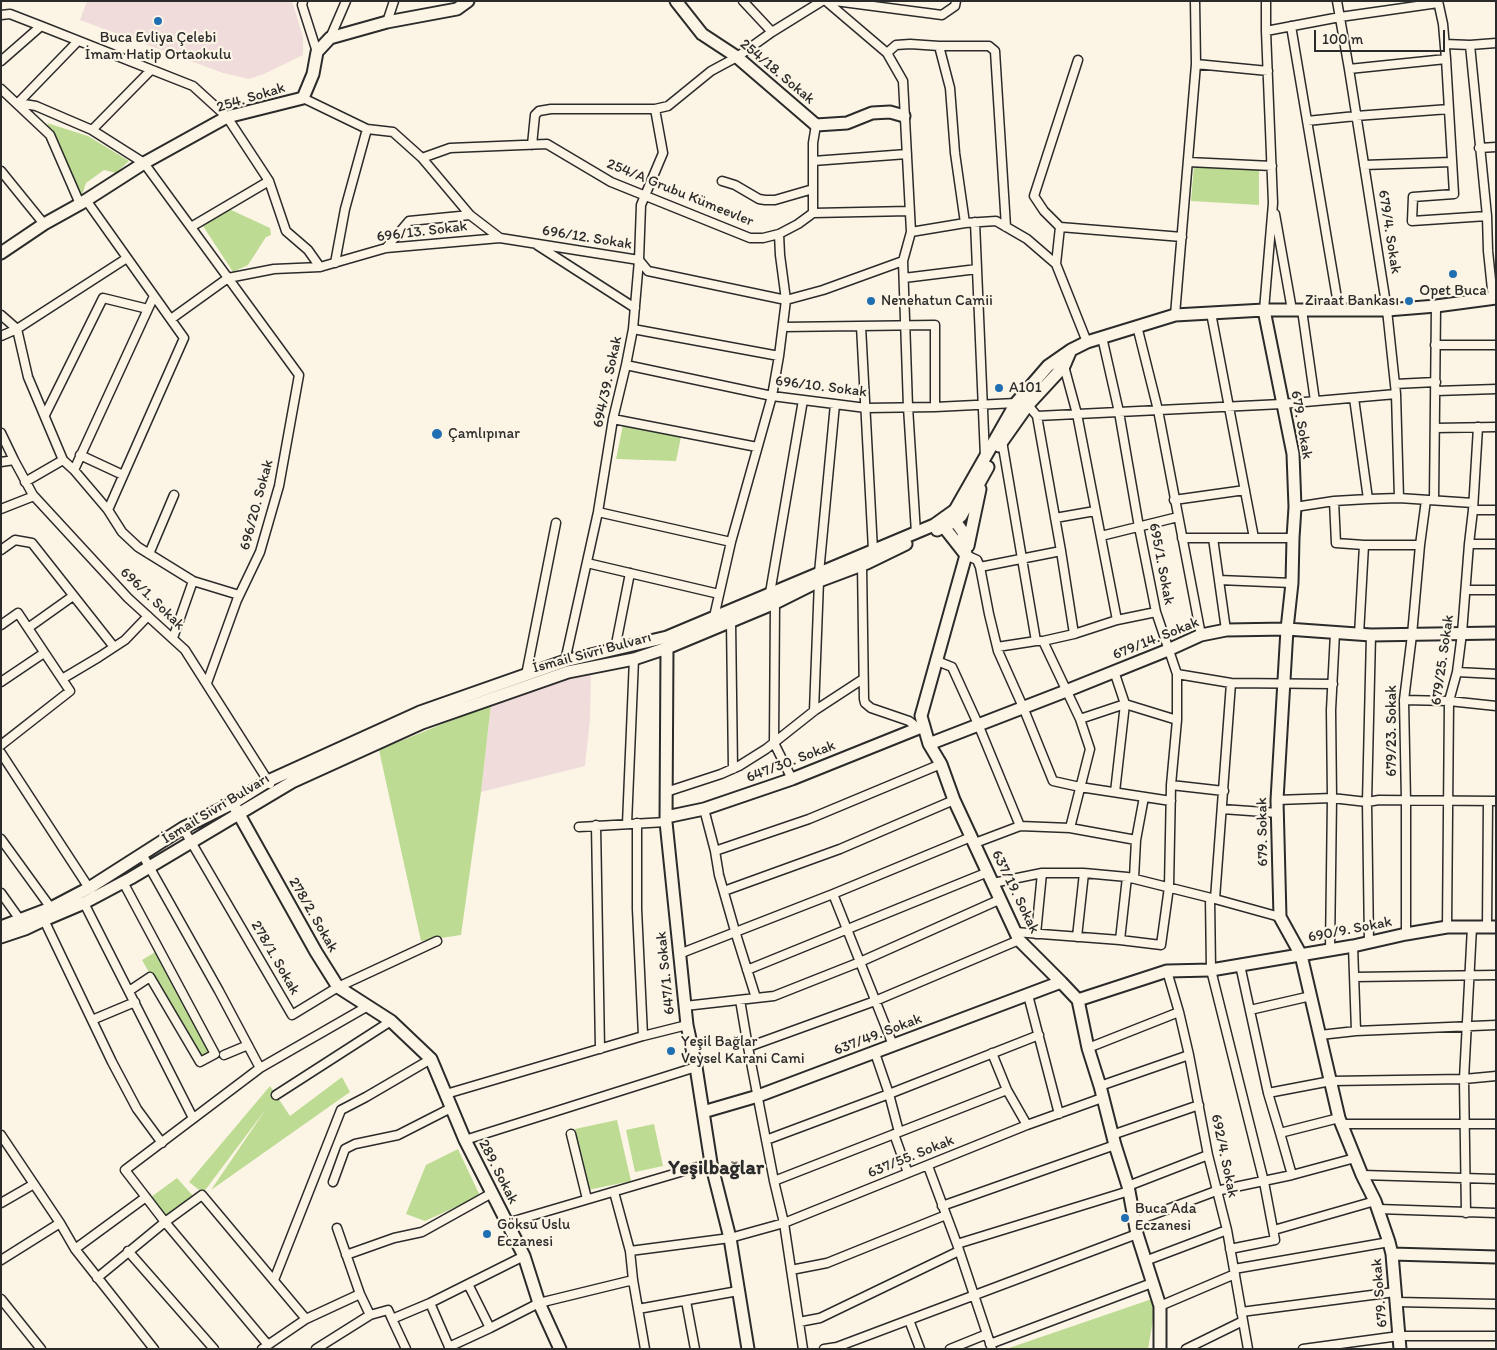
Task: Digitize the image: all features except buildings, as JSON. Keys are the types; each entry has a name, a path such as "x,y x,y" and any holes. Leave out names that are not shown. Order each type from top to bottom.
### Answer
{"street":[{"path":"303,1 302,5 317,52 330,38 346,1"},
{"path":"387,22 394,1"},
{"path":"330,38 387,22 457,9 468,1"},
{"name":"254/18. Sokak","path":"676,1 702,34 737,57 816,125 847,123 872,113 890,112 904,116"},
{"path":"743,1 772,32"},
{"path":"532,145 535,115 539,111 551,109 656,109 668,106 711,70 737,57 772,32 822,1"},
{"path":"826,1 887,53 903,81 911,232 903,261 908,407 916,533"},
{"path":"835,1 942,15 955,6 956,1"},
{"path":"1174,315 1196,64 1195,1"},
{"path":"1264,310 1273,203 1266,1"},
{"name":"679/4. Sokak","path":"1337,1 1388,310 1396,394 1399,498"},
{"path":"1266,31 1340,17 1438,2 1445,44 1454,194 1412,197 1412,221 1487,216"},
{"path":"1,14 10,14 193,86 227,117 269,181 286,231 308,250 320,268"},
{"path":"1,61 42,26"},
{"path":"1291,26 1339,310"},
{"path":"18,104 78,41"},
{"path":"1445,44 1496,43"},
{"path":"887,53 896,45 910,44 989,46 995,51 1006,227"},
{"path":"1470,45 1494,299"},
{"path":"939,46 950,88 955,153 965,223"},
{"name":"254. Sokak","path":"1,253 44,224 83,202 144,163 227,117 303,98 313,74 317,52"},
{"path":"1349,69 1446,59"},
{"path":"1078,60 1034,196 1044,211 1060,228 1182,237"},
{"path":"1196,64 1268,71"},
{"path":"92,130 151,70"},
{"path":"1,89 50,135 83,202 127,258 184,338 108,510"},
{"name":"696/12. Sokak","path":"303,98 367,129 393,132 422,158 470,215 500,238 639,260 648,271 786,300 823,290 903,261"},
{"path":"18,104 36,106 92,130 144,163"},
{"name":"694/39. Sokak","path":"565,661 598,512 613,418 633,329 639,260 641,205 663,153 656,109"},
{"path":"1307,121 1449,109"},
{"path":"816,125 813,143 813,213 910,211"},
{"path":"335,263 345,209 367,129"},
{"name":"254/A Grubu Kümeevler","path":"422,158 450,148 547,144 611,182 750,238 763,238 778,234 798,224 813,213"},
{"path":"1480,148 1496,147"},
{"path":"813,161 907,154"},
{"path":"1188,162 1272,166"},
{"path":"1364,165 1452,162"},
{"name":"696/20. Sokak","path":"144,163 300,375 279,486 260,552 239,595 207,683"},
{"path":"1,171 44,224"},
{"path":"191,227 269,181"},
{"path":"722,181 734,185 759,199 765,200 775,200 813,190"},
{"path":"1273,203 1315,401"},
{"path":"386,248 409,221 470,215"},
{"path":"911,232 965,223 996,221 1028,239 1056,264 1087,342"},
{"path":"975,222 985,457"},
{"path":"1056,264 1060,228"},
{"path":"714,616 731,542 772,396 779,356 786,300 778,234"},
{"name":"696/13. Sokak","path":"228,278 274,270 320,268 386,248 500,238"},
{"path":"535,243 635,308"},
{"path":"1,336 17,329 127,258"},
{"path":"904,278 977,268"},
{"path":"171,320 228,278"},
{"path":"74,470 154,296"},
{"path":"45,415 104,298 148,309"},
{"name":"İsmail Sivri Bulvarı","path":"1,927 51,908 89,888 183,828 233,803 268,781 420,712 528,680 634,659 667,648 731,621 773,598 873,550 934,525 948,522 1016,403 1048,366 1071,350 1087,342 1174,315 1264,310 1388,310 1494,299"},
{"name":"679/23. Sokak","path":"1406,934 1404,700 1420,545 1430,500 1435,428 1436,306"},
{"name":"679. Sokak","path":"1264,310 1293,454 1295,507 1292,584 1287,629 1277,800 1280,917 1301,955 1340,1121 1362,1175 1377,1205 1391,1248 1400,1349"},
{"path":"1211,313 1254,538"},
{"path":"1,315 17,329 28,377 63,460 108,510 122,532 138,547 193,581 239,595"},
{"path":"783,327 935,325 936,407"},
{"path":"862,326 873,550"},
{"path":"1137,326 1158,410 1201,635"},
{"path":"633,329 779,356"},
{"name":"695/1. Sokak","path":"1102,337 1119,412 1156,612 1177,674 1178,720 1171,786 1169,887 1162,945 1120,940"},
{"path":"1435,345 1496,345"},
{"name":"İsmail Sivri Bulvarı","path":"819,577 862,565 961,516 1002,441 1028,405 1064,366 1071,350"},
{"name":"696/10. Sokak","path":"626,365 772,396 866,408 982,406 1016,403"},
{"path":"1064,366 1077,414 1117,620"},
{"path":"1395,384 1436,382"},
{"path":"1436,391 1496,389"},
{"path":"1037,416 1282,404 1396,394"},
{"path":"1354,398 1368,499"},
{"path":"792,779 774,743 773,598 803,400"},
{"path":"814,711 819,577 835,404"},
{"path":"1028,405 1037,416 1074,634"},
{"path":"613,418 757,447"},
{"name":"679/25. Sokak","path":"1447,927 1449,701 1457,672 1462,634 1478,427"},
{"path":"1435,428 1496,427"},
{"name":"696/1. Sokak","path":"1,433 34,496 128,598 185,650 275,792"},
{"path":"1002,441 1021,559 1039,641 1080,719 1090,749 1070,828"},
{"path":"80,455 123,475"},
{"path":"1,462 14,460"},
{"path":"25,482 63,460"},
{"path":"983,476 966,555 977,560 980,566 997,647 1053,780 1080,787 1171,801"},
{"path":"1174,500 1245,490"},
{"path":"149,554 174,495"},
{"path":"1,509 34,496"},
{"path":"1295,507 1334,501 1399,498 1430,500 1496,510"},
{"path":"1334,501 1336,544 1420,545"},
{"path":"1055,518 1095,511"},
{"path":"598,512 731,542"},
{"path":"1101,536 1178,517"},
{"name":"637/19. Sokak","path":"948,522 963,532 966,555 920,716 921,727 941,764 954,800 1017,936 1078,1000"},
{"path":"528,680 556,523"},
{"path":"1182,538 1293,538"},
{"path":"1213,538 1226,630"},
{"path":"1,550 16,540 32,543 114,647"},
{"path":"1469,544 1496,544"},
{"path":"1364,545 1366,802 1370,943"},
{"path":"980,566 1061,551"},
{"path":"587,563 719,594"},
{"path":"862,565 864,698 868,706 875,710 921,727"},
{"path":"615,649 630,573"},
{"path":"1219,580 1292,584"},
{"path":"173,638 193,581"},
{"path":"1466,590 1496,590"},
{"path":"28,628 73,596"},
{"name":"İsmail Sivri Bulvarı","path":"1,938 25,930 84,903 150,867 275,792 309,774 422,723 528,680 565,661 667,637 714,616 773,598"},
{"path":"997,647 1074,634 1117,620 1156,612"},
{"path":"1,625 18,613 70,691 1,745"},
{"path":"62,679 125,640 148,616"},
{"path":"731,621 733,769"},
{"name":"679/14. Sokak","path":"930,744 1168,650 1201,635 1226,630 1287,629 1365,635 1496,633"},
{"path":"1330,950 1331,710 1335,633"},
{"name":"647/1. Sokak","path":"667,648 666,819 686,1025 696,1067 711,1163 730,1238 748,1349"},
{"path":"1,682 44,652"},
{"path":"627,824 634,659"},
{"path":"937,661 952,667 1020,826"},
{"path":"1114,671 1125,704 1115,792"},
{"path":"1457,672 1496,674"},
{"path":"1177,674 1231,683 1333,684"},
{"path":"666,792 733,769 753,758 814,711 863,679"},
{"path":"1230,1249 1275,1240 1264,1182 1211,970 1212,898 1224,791 1231,683"},
{"path":"1404,700 1449,701 1496,706"},
{"path":"1080,719 1125,704 1178,720"},
{"name":"647/30. Sokak","path":"666,819 704,809 792,779 921,727"},
{"path":"1,752 89,888"},
{"path":"715,851 809,818 941,764"},
{"path":"1171,786 1224,791"},
{"path":"748,1047 875,1001 1017,936 1036,934 1120,940 1144,797"},
{"path":"1277,800 1332,798 1366,802 1379,800 1492,801 1491,927"},
{"path":"724,891 840,849 954,800"},
{"name":"278/2. Sokak","path":"233,803 316,952 338,987 391,1021"},
{"path":"1222,808 1278,813"},
{"path":"704,809 735,932 756,998"},
{"path":"578,827 666,819"},
{"path":"637,823 637,909 643,1036"},
{"path":"596,825 600,1049"},
{"path":"680,954 973,840 1020,826 1070,828 1136,840"},
{"name":"278/1. Sokak","path":"183,828 292,1015 338,987 436,942"},
{"path":"1,839 51,908"},
{"path":"142,854 260,1068"},
{"path":"747,970 846,929 990,877 1042,873 1084,873 1130,877 1280,917"},
{"path":"1036,934 1042,873"},
{"path":"1077,937 1084,873"},
{"path":"124,882 215,1054 200,1062 150,978 129,991"},
{"path":"1,893 21,921"},
{"path":"833,894 893,1045"},
{"path":"685,1006 774,996 860,962 1001,900"},
{"path":"84,903 193,1118"},
{"path":"44,920 112,1062 137,1109 162,1143"},
{"name":"690/9. Sokak","path":"1078,1000 1167,971 1211,970 1370,943 1447,927 1491,927"},
{"path":"1466,1213 1464,1079 1472,927"},
{"path":"1353,946 1356,1031"},
{"path":"1240,965 1268,1093 1292,1175"},
{"name":"692/4. Sokak","path":"1167,971 1189,1055 1208,1155 1227,1230 1248,1349"},
{"path":"1354,977 1496,975"},
{"name":"637/49. Sokak","path":"703,1112 758,1096 1061,982"},
{"path":"1028,995 1059,1114"},
{"path":"1250,1010 1311,996"},
{"path":"740,1000 774,1181 784,1223 803,1349"},
{"path":"1078,1000 1088,1048 1128,1188 1136,1221 1137,1234 1160,1306 1160,1349"},
{"path":"92,1020 134,1002"},
{"path":"360,1294 306,1319 265,1347 125,1170 260,1068 368,1006"},
{"path":"1088,1048 1179,1012"},
{"path":"276,1095 391,1021"},
{"name":"289. Sokak","path":"391,1021 431,1060 465,1140 524,1256 539,1303 558,1348"},
{"path":"446,1094 686,1025"},
{"path":"1320,1035 1356,1031 1496,1025"},
{"path":"766,1140 1039,1035"},
{"path":"224,1056 248,1045"},
{"path":"875,1053 889,1094 908,1173"},
{"path":"992,1053 1007,1090 1027,1125"},
{"name":"637/55. Sokak","path":"630,1251 730,1238 784,1223 1027,1125 1059,1114 1101,1092 1189,1055"},
{"path":"274,1280 341,1110 431,1060"},
{"path":"465,1140 696,1067"},
{"path":"1268,1093 1331,1081 1464,1079 1496,1076"},
{"path":"774,1181 1007,1090"},
{"path":"942,1206 1199,1105"},
{"path":"333,1182 345,1149 355,1144 398,1135 450,1108"},
{"path":"1280,1133 1340,1121 1496,1124"},
{"path":"571,1134 587,1199"},
{"path":"1,1135 4,1144 34,1184 75,1248 154,1349"},
{"path":"799,1322 820,1318 958,1248 1128,1188 1208,1155"},
{"path":"1136,1221 1216,1191 1264,1182 1355,1158"},
{"path":"507,1223 711,1163"},
{"path":"928,1166 991,1346 1152,1283"},
{"path":"1362,1175 1496,1180"},
{"path":"1,1203 34,1184"},
{"path":"614,1192 630,1251 633,1280 646,1349"},
{"path":"346,1255 394,1238 422,1232 492,1193"},
{"path":"97,1278 128,1251 202,1195 306,1319"},
{"path":"75,1248 146,1197"},
{"path":"1274,1230 1377,1205 1466,1213 1496,1213"},
{"path":"791,1270 827,1263 946,1215"},
{"path":"1,1260 60,1223"},
{"path":"337,1228 360,1294 370,1315"},
{"path":"1145,1261 1227,1230"},
{"path":"824,1349 909,1320 1137,1234"},
{"path":"1160,1306 1235,1272 1391,1248 1496,1257"},
{"path":"128,1251 214,1349"},
{"path":"392,1319 430,1303 524,1256"},
{"path":"430,1303 450,1348 539,1303 633,1280"},
{"path":"468,1284 490,1328"},
{"path":"638,1309 738,1291"},
{"path":"1241,1312 1396,1297 1496,1304"},
{"path":"1,1299 41,1349"},
{"path":"686,1300 695,1349"},
{"path":"316,1349 370,1315 388,1310 406,1349"},
{"path":"909,1320 920,1349"},
{"path":"1186,1349 1243,1321"},
{"path":"950,1349 987,1334"},
{"path":"1303,1349 1399,1336 1496,1336"}],"shaded area":[{"path":"87,1 292,1 303,37 303,55 264,74 249,79 223,73 80,20"},
{"path":"591,671 590,719 585,766 481,792 491,704"}],"green space":[{"path":"47,123 88,136 129,161 116,173 104,170 86,183 82,195"},
{"path":"1194,165 1259,168 1259,205 1191,201"},
{"path":"229,209 270,228 271,235 266,237 248,265 233,272 203,226"},
{"path":"623,425 681,437 676,461 616,459"},
{"path":"491,704 461,935 421,941 379,750"},
{"path":"157,951 215,1054 200,1062 142,960"},
{"path":"342,1077 350,1092 211,1190 266,1109 203,1193 189,1182 270,1086 290,1116"},
{"path":"617,1120 631,1181 588,1190 575,1129"},
{"path":"654,1124 663,1166 635,1172 626,1130"},
{"path":"458,1149 480,1196 425,1221 406,1214 426,1165"},
{"path":"177,1178 194,1197 164,1220 147,1200"},
{"path":"1152,1299 1154,1314 1148,1349 1006,1349"}],"place":[{"name":"Buca Evliya Çelebi İmam Hatip Ortaokulu","path":"158,21"},
{"name":"Opet Buca","path":"1453,274"},
{"name":"Nenehatun Camii","path":"871,301"},
{"name":"Ziraat Bankası","path":"1409,301"},
{"name":"A101","path":"999,388"},
{"name":"Çamlıpınar","path":"437,434"},
{"name":"Yeşil Bağlar Veysel Karani Cami","path":"671,1051"},
{"name":"Buca Ada Eczanesi","path":"1125,1218"},
{"name":"Göksu Uslu Eczanesi","path":"487,1234"}],"district":[{"name":"Yeşilbağlar","path":"716,1169"}]}
